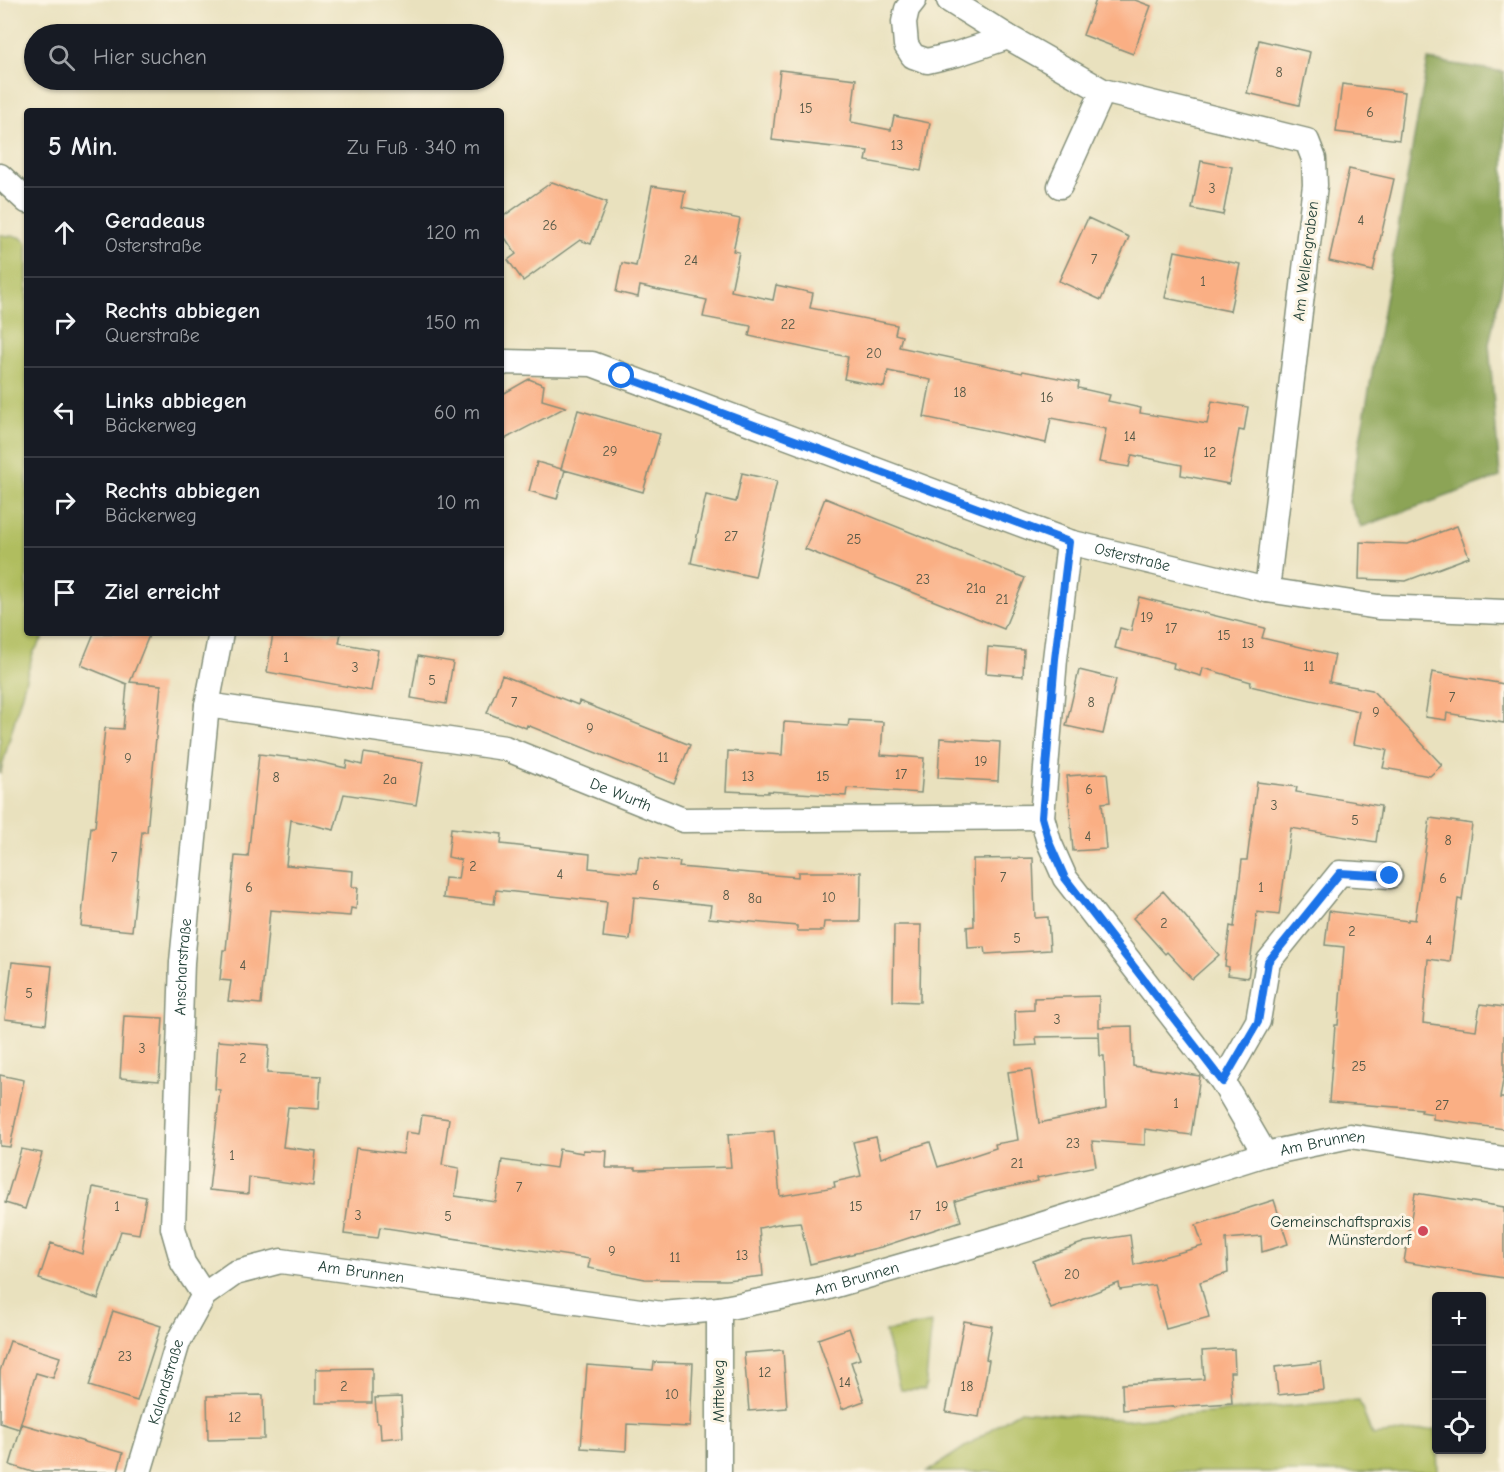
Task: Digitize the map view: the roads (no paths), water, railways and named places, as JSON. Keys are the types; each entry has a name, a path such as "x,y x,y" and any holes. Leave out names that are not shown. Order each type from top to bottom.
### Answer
{"street":[{"path":"914,0 907,9 904,22 906,45 913,56 920,59 927,61 957,54 1008,37"},
{"name":"Am Wellengraben","path":"949,0 1008,37 1103,91 1307,141 1314,159 1315,185 1267,590"},
{"path":"1060,186 1103,91"},
{"path":"0,176 24,198"},
{"name":"Osterstraße","path":"504,362 592,364 1069,542 1267,590 1378,607 1504,612"},
{"path":"1069,542 1055,659 1042,817 1049,842 1065,878 1223,1082 1265,1154"},
{"name":"Anscharstraße","path":"204,1295 183,1263 173,1228 182,963 207,705 220,636"},
{"name":"De Wurth","path":"207,705 505,748 683,820 1042,817"},
{"path":"1223,1082 1258,1022 1268,962 1340,873 1390,876"},
{"name":"Am Brunnen","path":"204,1295 235,1273 281,1261 662,1314 719,1309 822,1289 1009,1235 1265,1154 1350,1136 1504,1159"},
{"name":"Kalandstraße","path":"139,1472 178,1342 204,1295"},
{"name":"Mittelweg","path":"719,1309 719,1472"}],"place":[{"name":"Gemeinschaftspraxis Münsterdorf","path":"1423,1231"}]}
